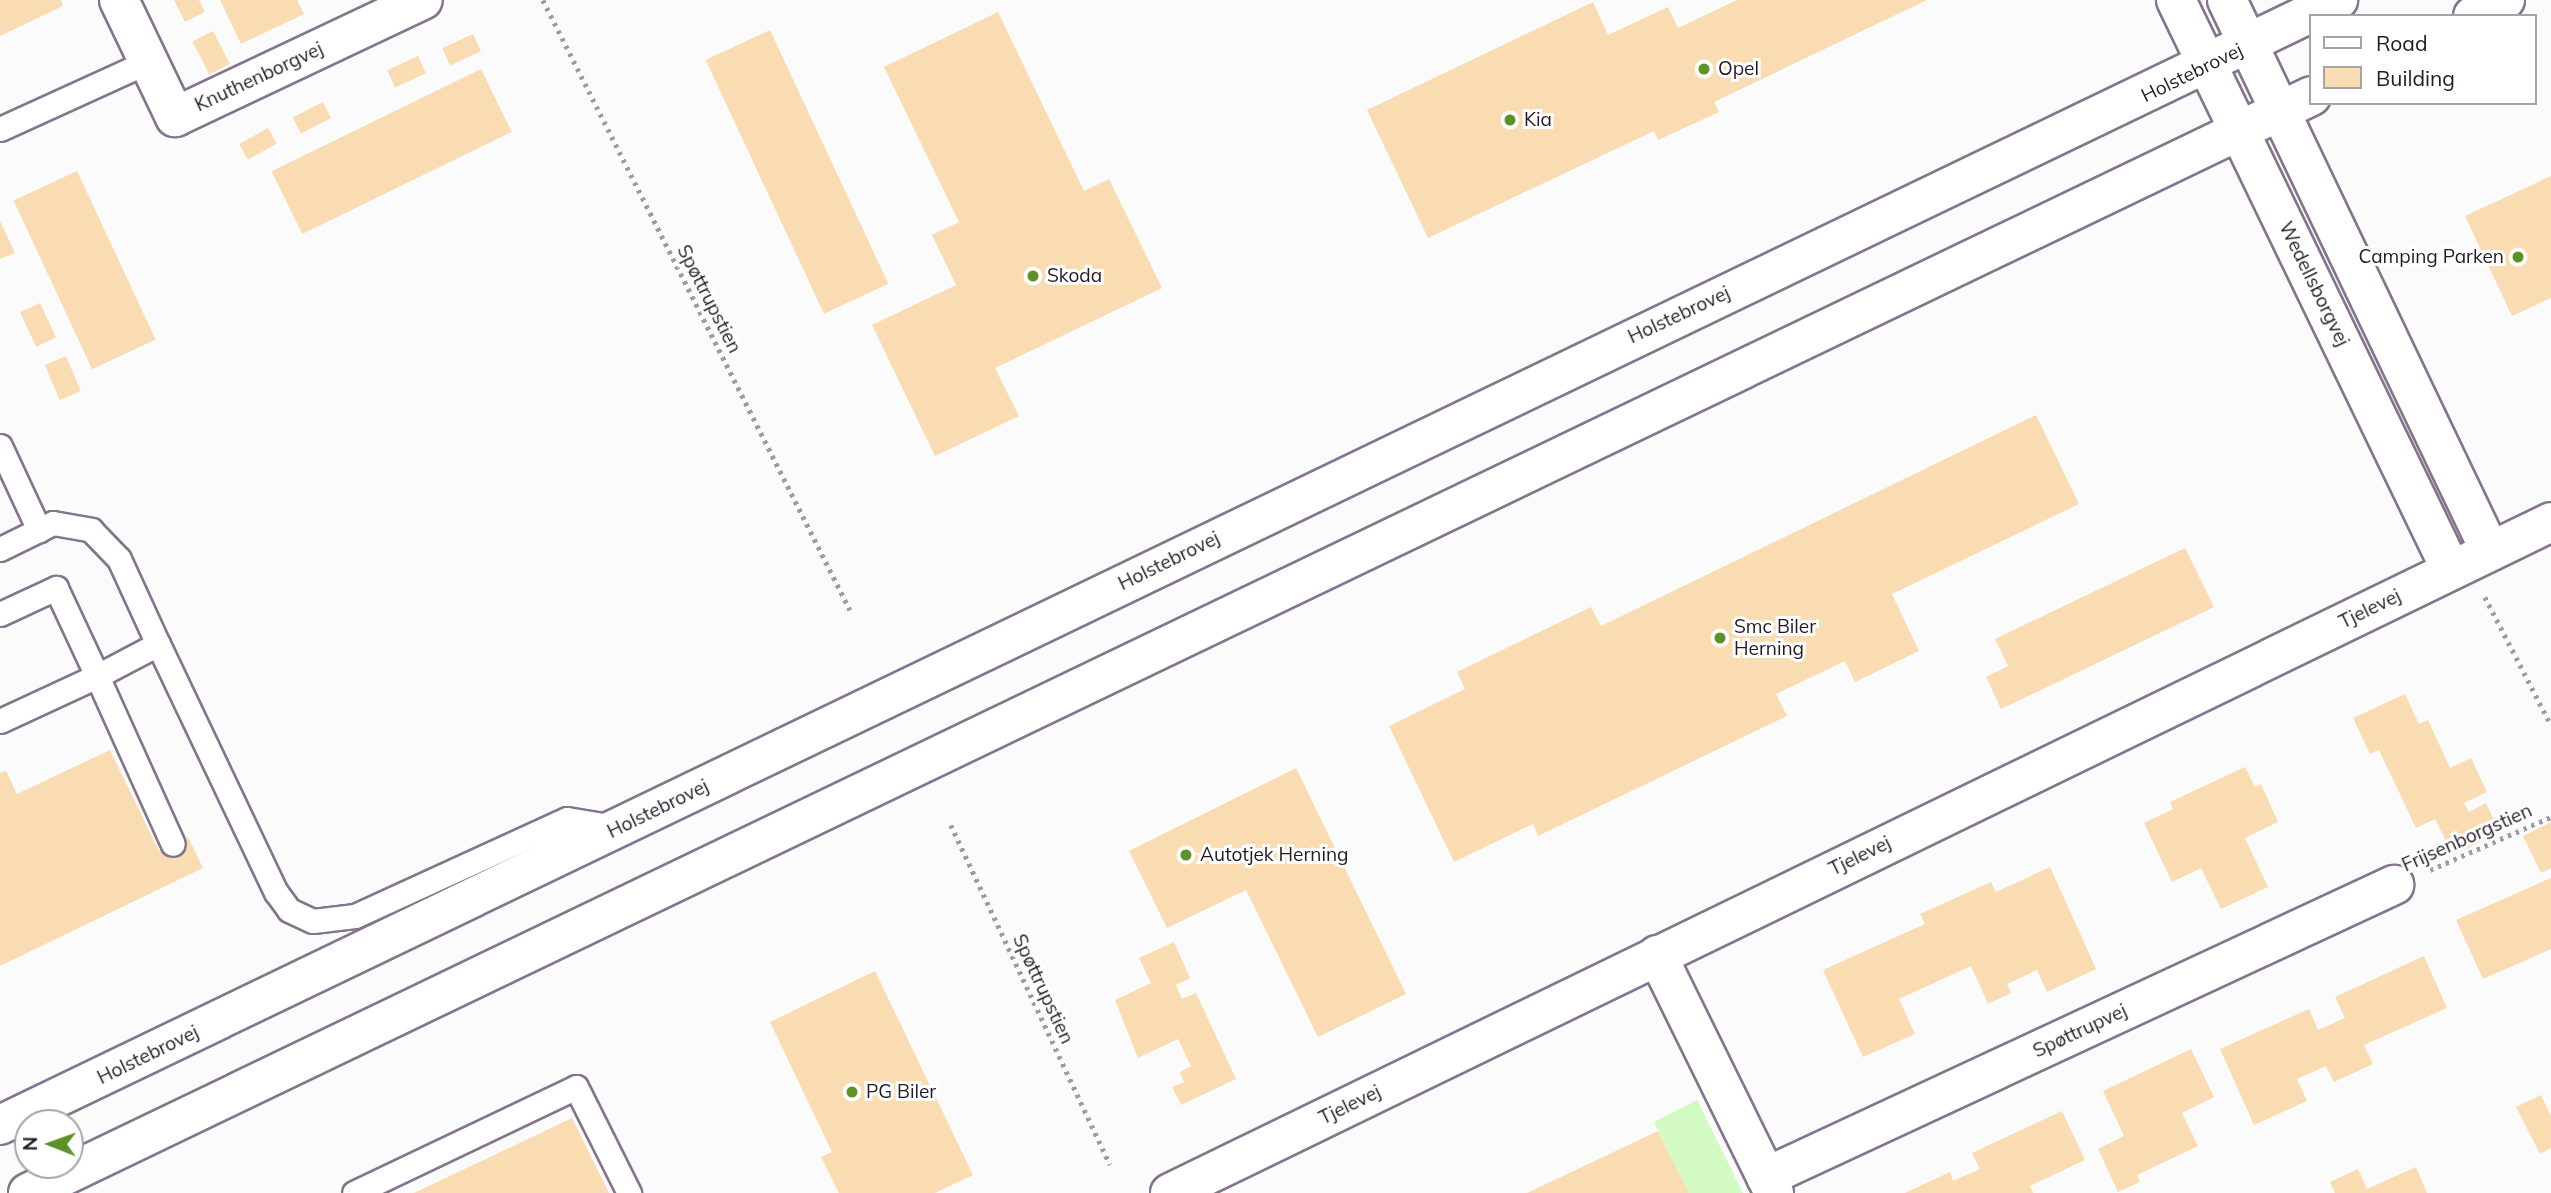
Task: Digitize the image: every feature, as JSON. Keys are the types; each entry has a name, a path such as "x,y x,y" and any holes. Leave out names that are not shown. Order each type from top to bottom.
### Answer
{"main road":[{"name":"Knuthenborgvej","path":"119,0 176,117 423,0"},
{"name":"Wedellsborgvej","path":"2176,0 2239,130 2470,561"},
{"path":"2227,0 2248,45 2296,103 2470,561"},
{"name":"Holstebrovej","path":"2311,14 2339,0"},
{"path":"2477,14 2505,0"},
{"name":"Holstebrovej","path":"0,1125 1561,370 2310,14"},
{"path":"28,1193 2296,103"},
{"name":"Tjelevej","path":"1170,1193 2551,522"},
{"name":"Spøttrupvej","path":"1657,955 1770,1185 2395,885"}],"lane":[{"path":"0,129 149,61"},
{"path":"0,446 38,530"},
{"path":"0,549 53,523 91,530 119,559 276,892 289,910 313,921 355,916 566,819 618,828"},
{"path":"0,614 57,588 173,844"},
{"path":"0,721 158,644"},
{"path":"354,1193 576,1087 629,1193"}],"path":[{"name":"Spøttrupstien","path":"543,0 850,610"},
{"path":"2470,561 2551,725"},
{"name":"Frijsenborgstien","path":"2395,885 2551,817"},
{"name":"Spøttrupstien","path":"951,825 1110,1165"}],"green space":[{"path":"1697,1100 1743,1193 1689,1193 1654,1122"}],"building":[{"path":"0,0 61,0 63,6 0,36"},
{"path":"174,0 199,0 205,12 185,22"},
{"path":"220,0 297,0 304,14 241,44"},
{"name":"Kia","path":"1737,0 1927,0 1714,102 1719,112 1658,140 1654,131 1428,238 1367,110 1593,2 1608,35 1668,7 1678,28"},
{"path":"998,12 1084,191 1109,179 1162,288 995,368 1019,416 935,456 872,325 956,285 932,235 959,222 884,67"},
{"path":"770,30 888,284 824,314 706,60"},
{"path":"213,31 230,64 209,74 193,41"},
{"path":"473,34 481,51 450,66 442,48"},
{"path":"418,56 426,73 395,88 387,70"},
{"path":"481,69 512,132 302,234 272,171"},
{"path":"323,102 331,118 301,133 293,117"},
{"path":"268,128 277,144 248,160 239,144"},
{"path":"77,171 156,340 92,369 14,201"},
{"name":"Camping Parken","path":"2551,176 2551,298 2512,316 2465,216"},
{"path":"0,221 15,253 0,259"},
{"path":"40,303 56,337 36,347 20,312"},
{"path":"66,356 81,391 60,400 45,365"},
{"name":"Smc Biler Herning","path":"2036,415 2079,504 1892,594 1919,651 1855,682 1845,661 1776,694 1787,716 1538,836 1533,824 1454,862 1389,726 1465,689 1457,672 1591,607 1601,626"},
{"path":"2185,548 2214,607 2001,709 1986,677 2008,666 1995,639"},
{"path":"2405,694 2419,724 2428,720 2450,768 2471,758 2487,792 2464,803 2469,812 2486,803 2500,833 2453,855 2435,819 2416,828 2379,750 2370,754 2353,718"},
{"path":"110,750 159,851 188,837 203,868 0,966 0,773 6,771 17,794"},
{"path":"2245,767 2255,787 2261,784 2278,822 2245,838 2268,887 2221,909 2201,868 2172,882 2144,823 2173,809 2170,802"},
{"path":"1296,768 1406,994 1318,1037 1246,890 1167,928 1129,851"},
{"path":"2551,822 2551,868 2541,873 2523,836"},
{"path":"2050,867 2096,969 2047,992 2037,970 2007,984 2011,993 1988,1004 1971,966 1899,999 1915,1034 1863,1057 1823,970 1925,924 1920,914 1991,882 1996,892"},
{"path":"2551,878 2551,949 2483,979 2456,920"},
{"path":"1174,942 1190,978 1176,985 1182,999 1196,993 1236,1079 1181,1105 1172,1087 1184,1082 1180,1072 1191,1066 1178,1039 1138,1058 1115,1000 1151,983 1139,958"},
{"path":"2424,956 2447,1008 2364,1045 2373,1064 2334,1082 2326,1066 2297,1079 2307,1101 2254,1125 2220,1049 2309,1009 2318,1030 2345,1018 2335,997"},
{"path":"875,971 973,1175 935,1193 839,1193 821,1157 832,1152 770,1022"},
{"path":"2191,1049 2214,1097 2182,1113 2198,1146 2137,1175 2140,1182 2118,1192 2098,1149 2124,1136 2103,1091"},
{"path":"2541,1095 2551,1116 2551,1148 2540,1154 2516,1107"},
{"path":"2062,1111 2085,1160 2030,1186 2033,1193 1905,1193 1950,1172 1953,1181 1980,1169 1972,1153"},
{"path":"572,1118 609,1193 414,1193"},
{"path":"1658,1131 1689,1193 1527,1193"},
{"path":"2416,1167 2427,1193 2335,1193 2330,1182 2358,1169 2367,1189"}],"place":[{"name":"Opel","path":"1704,69"},
{"name":"Kia","path":"1510,120"},
{"name":"Camping Parken","path":"2518,257"},
{"name":"Skoda","path":"1033,276"},
{"name":"Smc Biler Herning","path":"1720,638"},
{"name":"Autotjek Herning","path":"1186,855"},
{"name":"PG Biler","path":"852,1092"}]}
